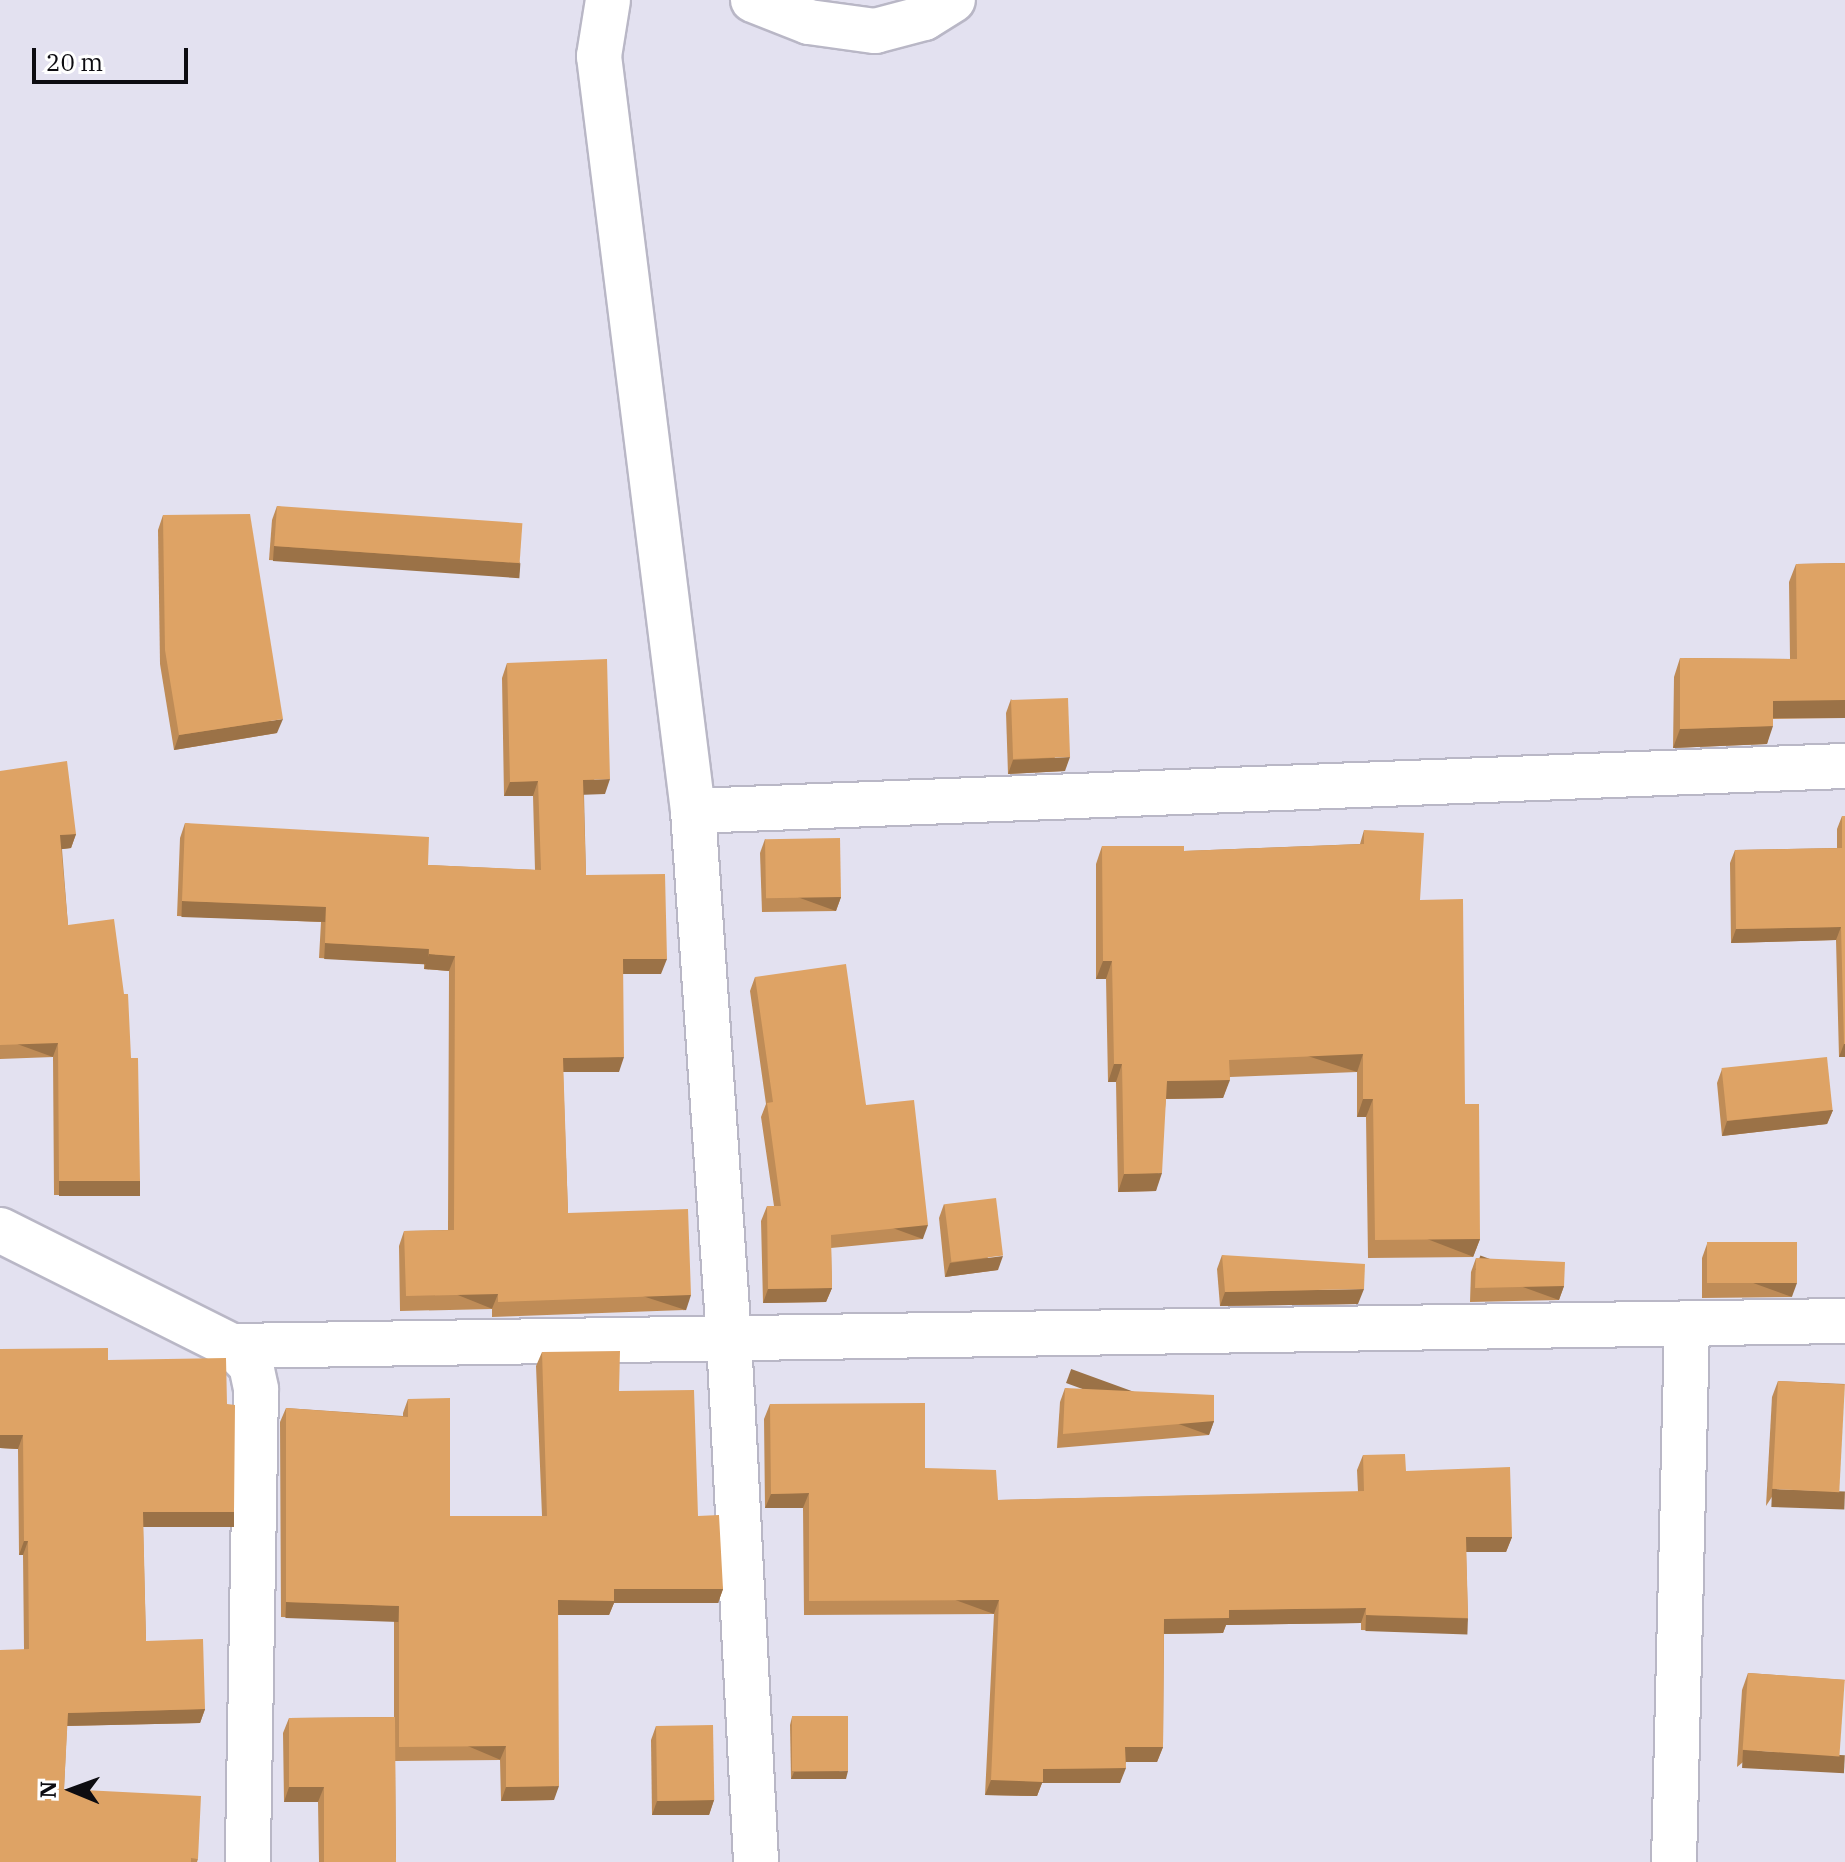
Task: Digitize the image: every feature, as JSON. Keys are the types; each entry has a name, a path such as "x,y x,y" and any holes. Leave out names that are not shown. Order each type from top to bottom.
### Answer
{"street":[{"path":"608,0 599,56 693,811 729,1339 756,1862"},
{"path":"753,0 809,22 875,31 924,18 953,0"},
{"path":"693,811 1845,766"},
{"path":"0,1230 232,1346 251,1365 256,1389 248,1862"},
{"path":"232,1346 1687,1327 1845,1321"},
{"path":"1674,1862 1687,1327"}],"building":[{"path":"277,506 522,523 520,563 274,546"},
{"path":"250,514 283,719 179,735 165,650 163,515"},
{"path":"1845,563 1845,700 1773,701 1773,726 1680,729 1680,658 1797,659 1796,564"},
{"path":"607,659 610,779 583,780 586,875 665,874 667,959 623,959 624,1057 563,1058 568,1213 688,1209 691,1295 498,1302 498,1294 406,1296 404,1231 454,1230 455,956 429,954 429,949 325,943 326,907 182,901 185,823 429,837 428,865 541,870 538,781 510,782 507,663"},
{"path":"1068,698 1070,757 1013,759 1011,700"},
{"path":"67,761 76,834 60,835 68,925 114,919 124,994 128,994 131,1058 138,1058 140,1181 59,1181 58,1043 0,1045 0,771"},
{"path":"1842,816 1845,816 1845,1044 1841,927 1736,929 1735,850 1842,848"},
{"path":"1364,830 1424,833 1420,900 1463,899 1465,1104 1479,1104 1480,1239 1375,1240 1373,1099 1363,1099 1363,1054 1229,1060 1230,1080 1167,1081 1162,1173 1124,1174 1122,1064 1114,1064 1112,961 1103,961 1102,846 1184,846 1184,851 1364,844"},
{"path":"840,838 841,897 766,898 765,839"},
{"path":"846,964 866,1105 914,1100 928,1225 831,1235 832,1288 768,1289 767,1206 781,1206 767,1103 773,1102 755,977"},
{"path":"1827,1057 1833,1110 1727,1121 1722,1068"},
{"path":"996,1198 1003,1256 951,1262 944,1204"},
{"path":"1707,1242 1797,1242 1797,1283 1707,1283"},
{"path":"1222,1255 1365,1264 1364,1289 1225,1292"},
{"path":"1476,1258 1565,1262 1564,1286 1475,1288"},
{"path":"108,1348 108,1360 226,1358 227,1404 235,1405 234,1512 143,1512 146,1641 203,1639 205,1709 68,1713 64,1789 201,1796 198,1859 191,1858 191,1862 0,1862 0,1650 29,1649 23,1435 0,1435 0,1349"},
{"path":"620,1351 619,1391 694,1390 698,1516 719,1515 723,1589 614,1589 614,1601 558,1600 559,1786 506,1787 506,1746 399,1747 399,1606 286,1602 286,1408 408,1417 408,1399 450,1398 450,1516 547,1516 542,1352"},
{"path":"1778,1381 1845,1385 1839,1492 1772,1489"},
{"path":"1065,1388 1214,1395 1214,1421 1063,1434"},
{"path":"925,1403 925,1468 996,1470 998,1500 1364,1491 1363,1455 1405,1454 1406,1471 1510,1467 1512,1537 1466,1537 1468,1618 1366,1615 1366,1608 1229,1610 1229,1618 1164,1619 1163,1747 1125,1747 1126,1768 1043,1769 1043,1782 991,1780 999,1600 809,1601 809,1493 771,1494 770,1404"},
{"path":"1748,1673 1845,1680 1839,1757 1743,1750"},
{"path":"792,1716 848,1716 848,1771 792,1771"},
{"path":"395,1717 396,1862 324,1862 324,1787 289,1787 289,1718"},
{"path":"713,1725 714,1800 657,1801 656,1726"}]}
